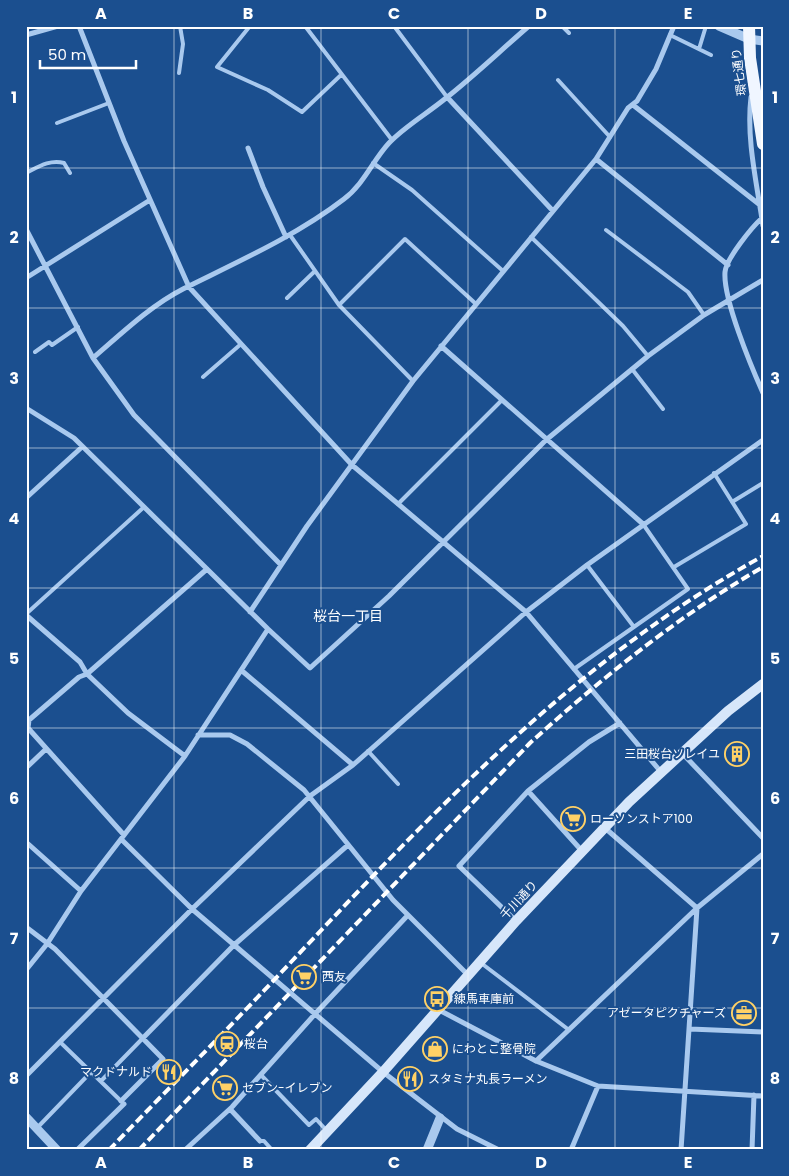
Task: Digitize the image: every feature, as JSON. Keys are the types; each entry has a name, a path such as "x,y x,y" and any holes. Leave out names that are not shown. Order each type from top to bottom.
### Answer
{"main road":[{"name":"環七通り","path":"749,33 753,83 763,144"},
{"name":"千川通り","path":"310,1150 439,1010 516,921 582,851 681,753 763,684"}],"street":[{"path":"26,35 58,26"},
{"path":"79,26 109,103 189,287 352,465 526,612 661,772"},
{"path":"93,358 161,303 238,260 288,236 346,198 392,140 447,97 528,26"},
{"path":"250,612 281,565 413,381 596,158 656,69 674,26"},
{"path":"719,26 749,33 763,41"},
{"path":"753,83 749,114 763,226"},
{"path":"447,97 553,211"},
{"path":"633,105 760,205"},
{"path":"248,148 263,187 288,236"},
{"path":"596,158 728,265"},
{"path":"26,278 150,200"},
{"path":"762,218 749,230 725,270 729,298 749,362 763,393"},
{"path":"26,229 93,358 134,415 281,565"},
{"path":"26,408 74,438 250,612 310,668 444,542 546,440 648,356 729,298 763,280"},
{"path":"441,346 643,524"},
{"path":"26,1076 192,909 310,796 353,765 526,612 643,524 763,440"},
{"path":"26,498 82,447"},
{"path":"207,569 87,674 80,677 28,719 28,728 123,837 192,909 383,1072 440,1118 473,1138 499,1150"},
{"path":"26,614 80,662 87,674 128,713 185,756"},
{"path":"26,970 47,944 82,891 185,756 268,629"},
{"path":"241,670 353,765"},
{"path":"516,921 460,866 528,791 589,742 620,723"},
{"path":"198,736 230,735 247,744 310,796 393,900 468,975"},
{"path":"26,768 46,750"},
{"path":"681,753 763,838"},
{"path":"528,791 582,851"},
{"path":"605,828 697,908"},
{"path":"26,842 82,891"},
{"path":"143,1038 234,945 348,845"},
{"path":"536,1061 570,1031 697,908 763,854"},
{"path":"681,1150 697,908"},
{"path":"185,1150 230,1109 315,1014 408,915"},
{"path":"26,927 47,944 104,998 163,1059 77,1150"},
{"path":"439,1010 536,1061 598,1086 686,1093 763,1096"},
{"path":"690,1028 763,1032"},
{"path":"571,1150 598,1086"},
{"path":"752,1150 754,1095"},
{"path":"230,1109 260,1141"},
{"path":"26,1118 57,1150"},
{"path":"427,1150 440,1118"}],"lane":[{"path":"179,73 183,44 180,26"},
{"path":"250,26 217,67 268,90 302,112 341,75"},
{"path":"305,26 392,140"},
{"path":"394,26 447,97"},
{"path":"562,26 569,33"},
{"path":"699,49 706,26"},
{"path":"670,35 711,55"},
{"path":"558,80 610,137"},
{"path":"58,123 109,103"},
{"path":"26,173 49,162 58,161 64,163 70,173"},
{"path":"374,163 412,190 503,271"},
{"path":"606,230 688,292 704,315"},
{"path":"288,236 338,305 413,381"},
{"path":"531,237 623,326 648,356"},
{"path":"338,305 405,240 476,304"},
{"path":"287,298 315,271"},
{"path":"35,352 49,342 52,345 78,327"},
{"path":"204,377 241,344"},
{"path":"632,369 663,409"},
{"path":"398,504 502,400"},
{"path":"674,567 746,524 714,473"},
{"path":"732,502 763,484"},
{"path":"26,614 144,507"},
{"path":"574,669 688,589 643,524"},
{"path":"587,565 634,627"},
{"path":"368,751 398,784"},
{"path":"480,962 570,1031"},
{"path":"101,1081 143,1038"},
{"path":"60,1042 122,1103"},
{"path":"37,1128 91,1072"},
{"path":"260,1075 309,1125 316,1119 328,1132"},
{"path":"260,1141 264,1140 272,1150"}],"railway":[{"path":"109,1150 401,848 512,740 570,689 631,641 695,597 763,556"},
{"path":"139,1150 530,743 585,695 671,627 763,567"}],"place":[{"name":"三田桜台ソレイユ","path":"737,754"},
{"name":"ローソンストア100","path":"573,819"},
{"name":"西友","path":"304,977"},
{"name":"練馬車庫前","path":"437,999"},
{"name":"アゼータピクチャーズ","path":"744,1013"},
{"name":"桜台","path":"227,1044"},
{"name":"にわとこ整骨院","path":"435,1049"},
{"name":"マクドナルド","path":"169,1072"},
{"name":"スタミナ丸長ラーメン","path":"410,1079"},
{"name":"セブン-イレブン","path":"225,1088"}],"district":[{"name":"桜台一丁目","path":"348,616"}]}
